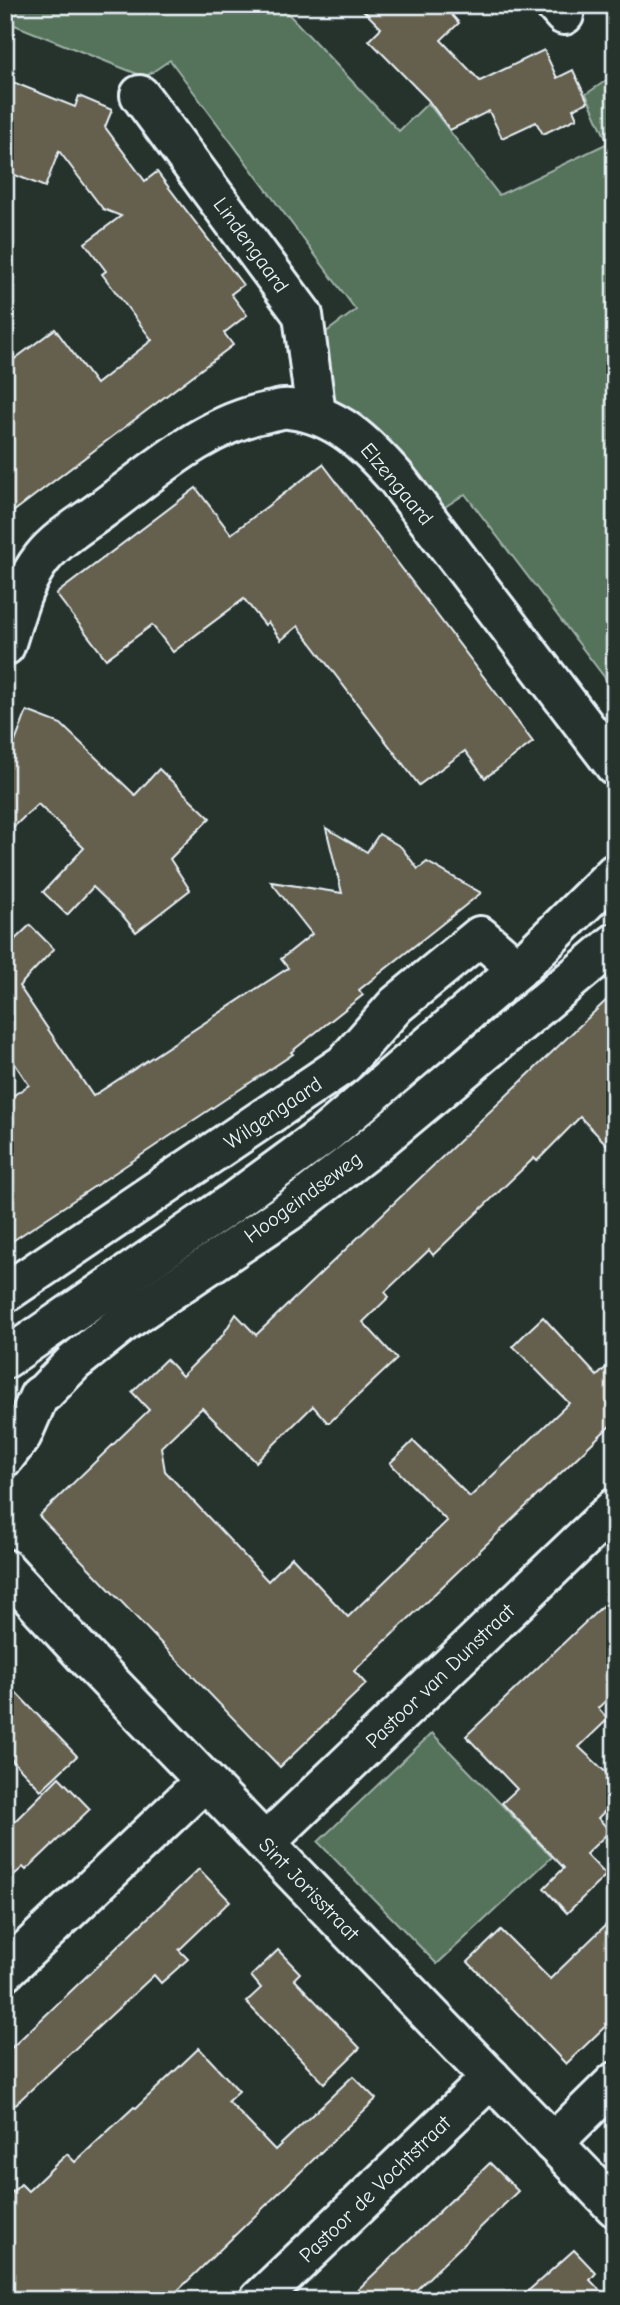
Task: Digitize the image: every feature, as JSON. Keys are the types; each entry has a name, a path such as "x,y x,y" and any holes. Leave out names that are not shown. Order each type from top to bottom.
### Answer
{"street":[{"name":"Lindengaard","path":"140,96 303,315 316,414"},
{"name":"Elzengaard","path":"5,646 26,584 43,557 149,475 185,449 225,426 255,415 286,409 316,414 351,432 397,480 615,766"},
{"name":"Hoogeindseweg","path":"5,1359 230,1204 314,1142 519,968 615,873"},
{"name":"Wilgengaard","path":"5,1293 344,1064 396,1005 480,936 519,968"},
{"name":"Hoogeindseweg","path":"5,1457 22,1435 38,1396 46,1392 74,1362 124,1322 289,1211 375,1144 615,943"},
{"name":"Pastoor van Dunstraat","path":"265,1843 615,1508"},
{"name":"Sint Jorisstraat","path":"5,1569 615,2207"},
{"path":"5,1971 205,1780"},
{"name":"Pastoor de Vochtstraat","path":"259,2300 491,2078"},
{"path":"553,2143 615,2082"}],"green space":[{"path":"5,5 280,5 399,131 428,103 499,195 608,143 586,94 607,80 615,89 615,691 465,494 440,510 337,406 317,339 356,310 170,60 145,77 7,22"},
{"path":"432,1733 552,1857 437,1964 318,1842"}],"building":[{"path":"358,5 443,5 459,23 441,40 480,81 544,50 557,78 573,70 588,102 573,109 577,118 543,134 536,122 502,138 489,111 450,130 428,100 369,40 381,28"},
{"path":"5,79 75,107 79,96 112,110 105,127 145,181 157,172 243,285 231,294 247,315 224,333 233,345 5,518 5,366 55,329 96,384 152,340 102,274 106,271 85,243 121,216 103,209 59,151 45,187 5,171"},
{"path":"323,464 533,742 485,778 465,751 419,785 298,626 281,640 268,622 265,625 244,599 173,652 152,625 106,659 56,594 196,488 231,534"},
{"path":"27,711 61,724 135,795 159,769 210,818 170,859 190,890 136,932 93,887 67,915 43,892 84,848 38,804 5,835 5,768"},
{"path":"326,828 367,852 379,834 401,847 418,869 427,862 481,893 359,990 363,995 291,1052 293,1054 5,1246 5,1101 29,1085 5,1049 5,949 30,925 54,949 19,986 93,1096 288,968 281,959 312,934 271,882 342,893"},
{"path":"615,992 615,1153 580,1117 537,1161 534,1158 433,1255 429,1250 385,1292 389,1297 363,1322 397,1359 330,1422 313,1406 256,1462 202,1408 161,1447 165,1471 268,1581 292,1557 348,1617 447,1521 390,1463 413,1441 470,1497 569,1403 513,1346 543,1317 597,1376 615,1359 615,1421 354,1671 366,1684 280,1767 39,1516 149,1410 132,1392 166,1359 182,1376 222,1336 236,1314 256,1335"},
{"path":"615,1594 615,1692 598,1708 608,1719 579,1747 615,1781 615,1801 598,1818 610,1831 586,1854 606,1875 567,1913 544,1888 564,1868 502,1803 517,1789 466,1736"},
{"path":"5,1681 77,1756 41,1790 5,1753"},
{"path":"59,1777 90,1809 26,1870 23,1867 5,1883 5,1831"},
{"path":"199,1869 230,1901 179,1950 188,1959 161,1983 154,1975 5,2114 5,2054"},
{"path":"615,1916 615,2017 566,2064 468,1962 501,1930 550,1979"},
{"path":"278,1950 300,1973 294,1979 360,2048 324,2083 246,2002 261,1988 251,1976"},
{"path":"199,2048 239,2091 228,2101 275,2150 353,2076 376,2099 168,2300 5,2300 5,2199 21,2184 28,2191 67,2154 75,2162"},
{"path":"490,2163 518,2191 406,2300 347,2300"},
{"path":"574,2250 596,2273 590,2280 609,2300 518,2300"}]}
